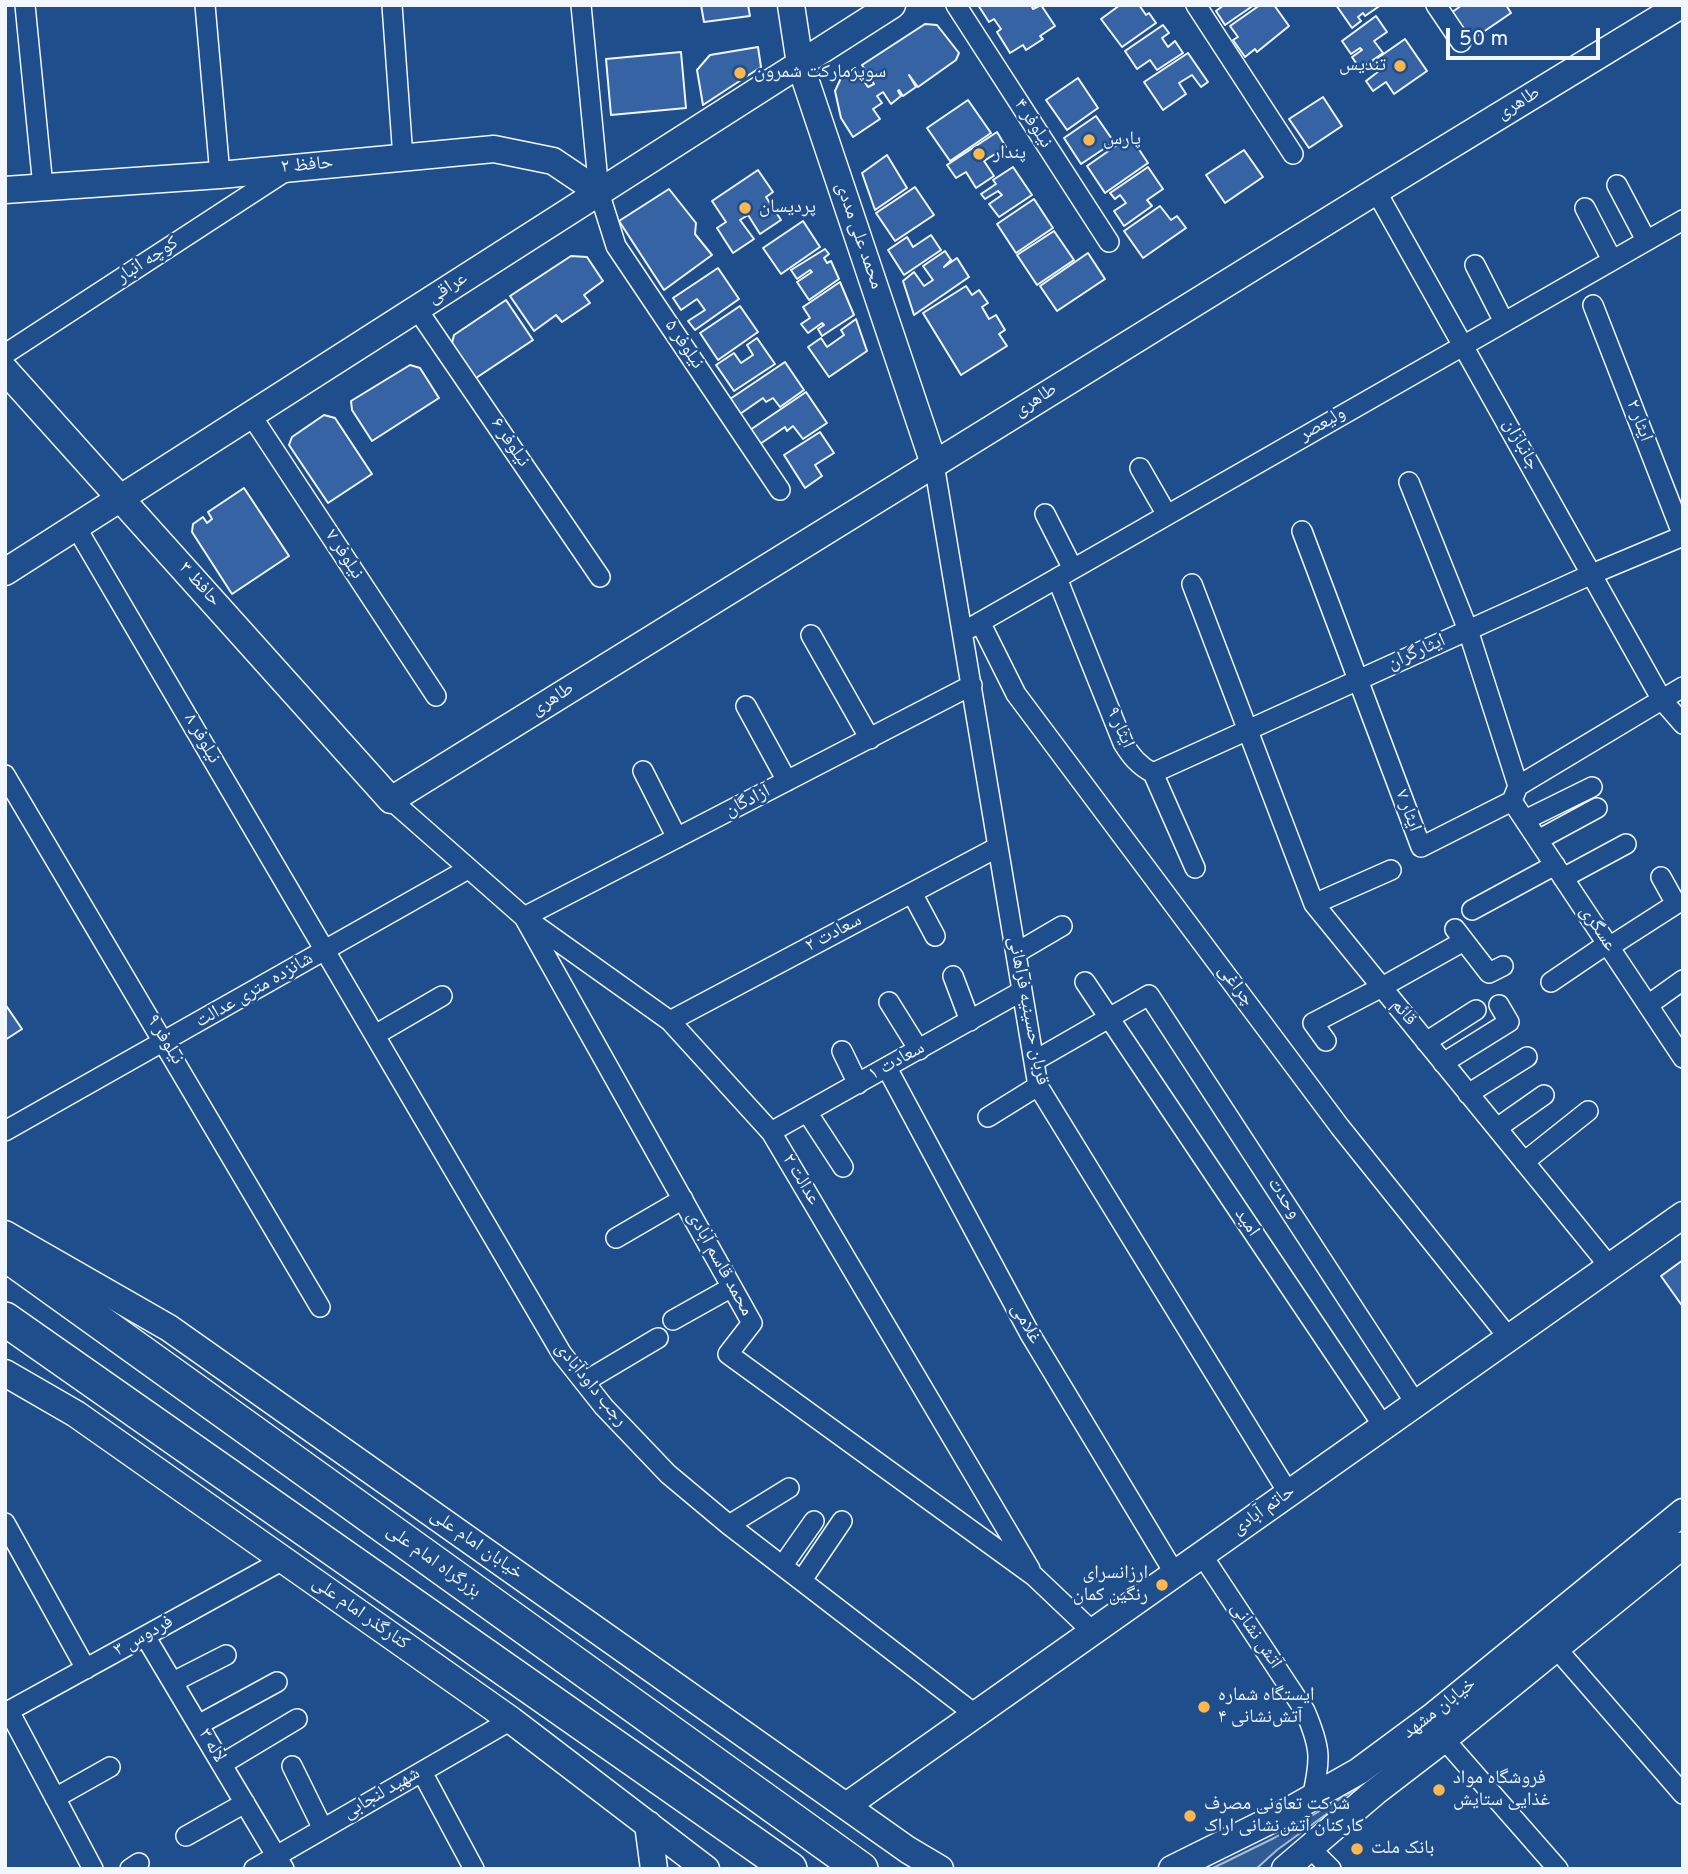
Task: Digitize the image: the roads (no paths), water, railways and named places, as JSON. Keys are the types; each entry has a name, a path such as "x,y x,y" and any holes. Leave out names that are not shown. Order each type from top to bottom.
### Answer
{"highway":[{"name":"بزرگراه امام علی","path":"5,1254 861,1869"},
{"path":"5,1319 790,1869"}],"street":[{"path":"25,5 43,187"},
{"path":"205,5 220,174"},
{"path":"391,5 403,158"},
{"name":"نیلوفر ۵","path":"581,5 599,192 617,246 780,490"},
{"name":"محمد علی مددی","path":"791,5 800,64 934,464"},
{"name":"عراقی","path":"5,572 892,5"},
{"name":"نیلوفر ۴","path":"956,5 1109,242"},
{"path":"1196,5 1293,154"},
{"path":"1436,5 1461,42"},
{"name":"طاهری","path":"391,800 1681,5"},
{"name":"حافظ ۲","path":"5,190 494,149 553,161 599,192"},
{"name":"کوچه انبار","path":"5,354 290,168"},
{"path":"1616,185 1646,240"},
{"name":"جانبازان","path":"1376,191 1662,700 1683,724"},
{"path":"1585,208 1612,260"},
{"name":"ولیعصر","path":"963,632 1683,219"},
{"path":"1475,265 1504,322"},
{"name":"ایثار ۲","path":"1593,305 1683,536"},
{"name":"نیلوفر ۶","path":"417,309 600,578"},
{"name":"حافظ ۳","path":"5,370 391,800"},
{"name":"نیلوفر ۷","path":"251,415 436,696"},
{"name":"قربان حسینیه فراهانی","path":"934,464 1038,1086 1289,1494"},
{"path":"1140,468 1167,515"},
{"name":"عسگری","path":"1409,482 1468,630 1525,820 1682,1056"},
{"name":"ایثار ۹","path":"1045,514 1123,743 1132,758 1153,773 1195,868"},
{"name":"نیلوفر ۸","path":"76,527 326,951"},
{"path":"1301,531 1359,680"},
{"name":"ایثارگران","path":"1153,773 1592,574 1683,536"},
{"name":"قائم","path":"1192,584 1314,904 1610,1267"},
{"name":"چراغی","path":"980,622 1024,705 1340,1127 1509,1338"},
{"path":"811,635 870,738"},
{"name":"ایثار ۷","path":"1359,680 1421,847 1515,793"},
{"name":"آزادگان","path":"524,917 972,685"},
{"path":"1515,793 1683,687"},
{"path":"747,706 787,781"},
{"path":"643,771 677,838"},
{"name":"نیلوفر ۹","path":"5,775 320,1307"},
{"path":"1525,820 1592,787"},
{"name":"عدالت ۲","path":"391,800 524,917 670,1021 771,1132 1034,1576"},
{"path":"1538,840 1597,808"},
{"path":"1472,910 1626,844"},
{"name":"سعادت ۲","path":"670,1021 998,847"},
{"name":"شانزده متری عدالت","path":"5,1131 468,869"},
{"path":"1314,904 1391,870"},
{"path":"1551,982 1676,904 1661,877"},
{"path":"912,893 935,936"},
{"name":"محمد قاسم آبادی","path":"524,917 752,1323 728,1353 1034,1576 1093,1632"},
{"path":"1016,953 1062,926"},
{"path":"1326,1041 1313,1023 1382,987 1460,935 1489,973 1503,966"},
{"name":"رجب داودآبادی","path":"326,951 562,1354 604,1407 668,1474 729,1525 976,1715"},
{"path":"953,976 970,1021"},
{"path":"1648,1005 1683,980"},
{"name":"امید","path":"1085,982 1384,1427"},
{"name":"سعادت ۱","path":"771,1132 1022,991"},
{"name":"وحدت","path":"1108,1018 1149,995 1416,1404"},
{"path":"374,1035 442,996"},
{"path":"889,1002 919,1050"},
{"path":"1443,1063 1509,1022 1499,1005"},
{"path":"1426,1042 1476,1010"},
{"path":"1034,1061 1108,1018"},
{"path":"842,1051 858,1084"},
{"path":"1468,1094 1527,1057"},
{"name":"غلامی","path":"887,1068 1030,1334 1175,1574"},
{"path":"988,1116 1038,1086"},
{"path":"1497,1128 1544,1095"},
{"path":"1524,1162 1588,1111"},
{"path":"807,1112 843,1167"},
{"path":"615,1238 683,1199"},
{"name":"حاتم آبادی","path":"846,1807 1683,1215"},
{"name":"خیابان امام علی","path":"5,1234 169,1328 846,1807 911,1859 940,1869"},
{"path":"673,1320 732,1287"},
{"path":"584,1382 658,1338"},
{"path":"5,1352 76,1414"},
{"name":"کنارگذر امام علی","path":"5,1373 76,1414 511,1720 706,1869"},
{"path":"729,1525 789,1488"},
{"name":"خیابان مشهد","path":"1179,1867 1359,1771 1432,1717 1683,1512"},
{"path":"783,1565 814,1521"},
{"path":"802,1580 842,1521"},
{"path":"5,1523 86,1669"},
{"name":"آتش نشانی","path":"1202,1555 1305,1711 1317,1738 1319,1761 1312,1798"},
{"name":"خیابان مشهد","path":"1284,1869 1375,1792 1556,1648 1679,1556"},
{"name":"فردوس ۳","path":"7,1712 283,1560"},
{"name":"لاله ۳","path":"145,1636 280,1862"},
{"path":"1556,1648 1683,1794"},
{"path":"173,1682 226,1655"},
{"path":"198,1725 277,1682"},
{"path":"7,1712 93,1869"},
{"path":"222,1764 297,1719"},
{"name":"شهید لنجابی","path":"254,1869 280,1862 323,1829 511,1720"},
{"path":"1444,1739 1558,1869"},
{"path":"292,1766 323,1829"},
{"path":"55,1798 110,1768"},
{"path":"422,1772 474,1869"},
{"path":"186,1836 245,1803"},
{"path":"648,1824 654,1869"},
{"path":"1309,1847 1331,1869"}],"place":[{"name":"تندیس","path":"1400,66"},
{"name":"سوپرمارکت شمرون","path":"740,73"},
{"name":"پارس","path":"1089,140"},
{"name":"پندار","path":"979,154"},
{"name":"پردیسان","path":"745,208"},
{"name":"ارزانسرای رنگین کمان","path":"1162,1585"},
{"name":"ایستگاه شماره ۴ آتش‌نشانی","path":"1204,1707"},
{"name":"فروشگاه مواد غذایی ستایش","path":"1439,1790"},
{"name":"شرکت تعاونی مصرف کارکنان آتش‌نشانی اراک","path":"1190,1816"},
{"name":"بانک ملت","path":"1357,1849"}]}
